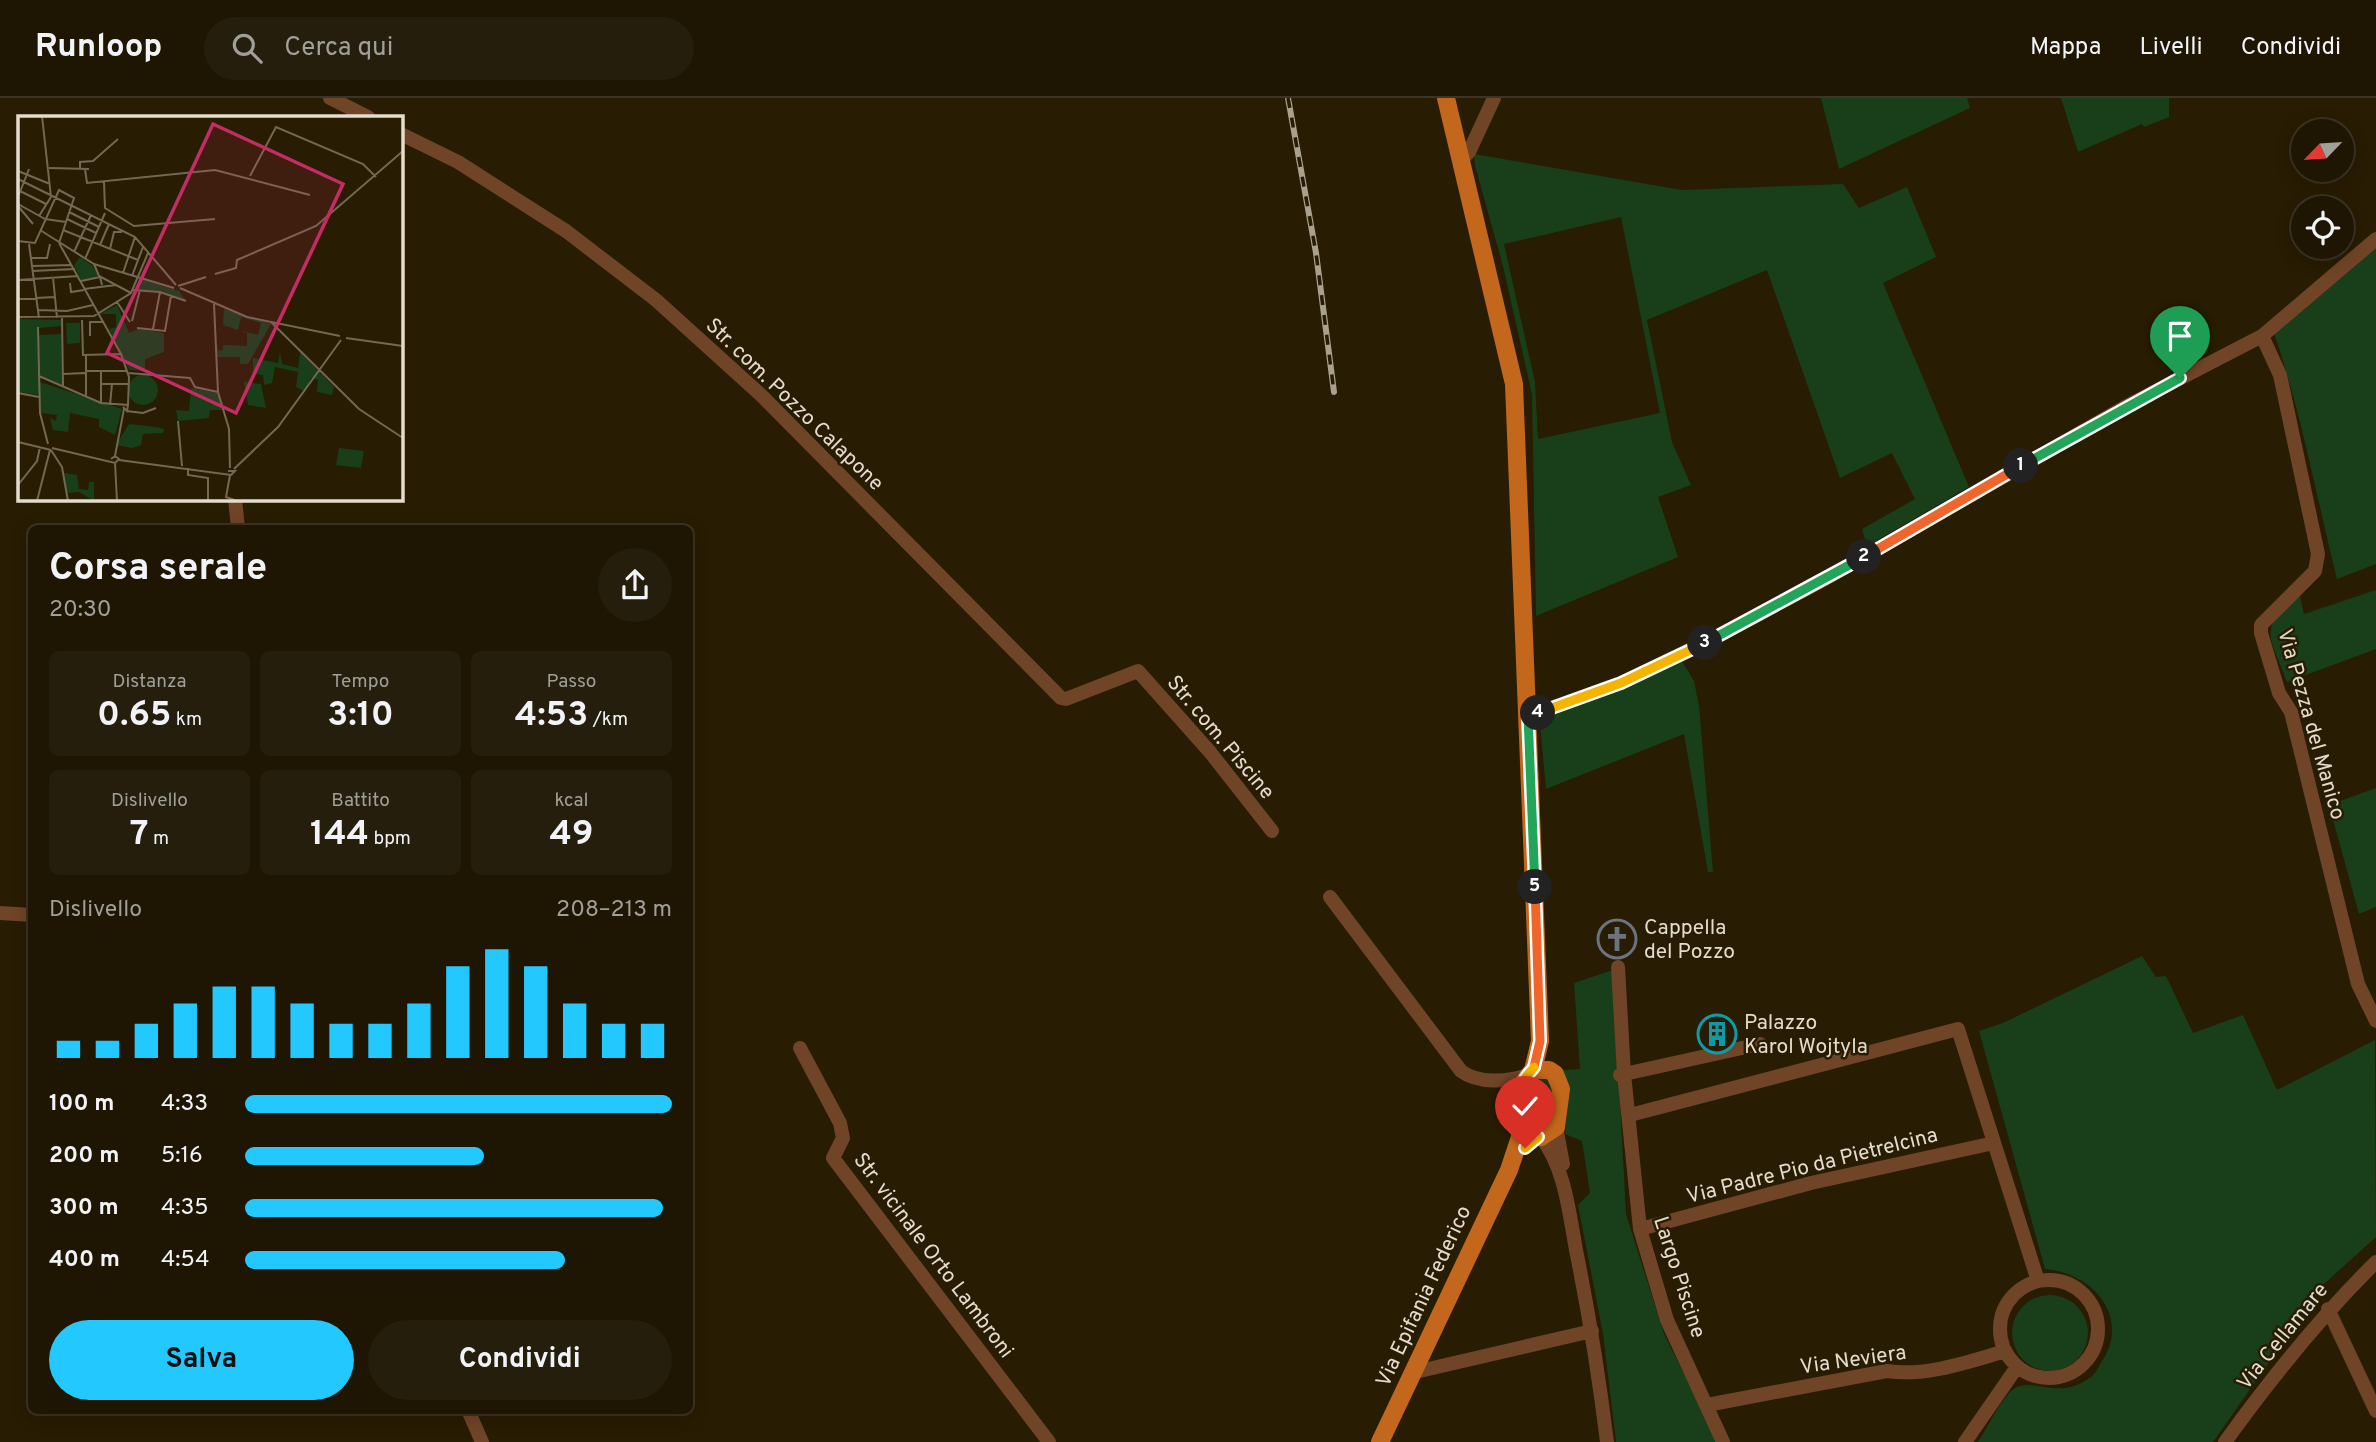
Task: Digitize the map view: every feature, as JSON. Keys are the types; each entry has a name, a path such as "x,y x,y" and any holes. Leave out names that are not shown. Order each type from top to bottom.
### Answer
{"main road":[{"path":"1446,98 1514,384 1540,1041 1530,1073 1523,1083 1523,1100 1525,1122 1539,1137"},
{"path":"1536,967 1553,1073 1559,1079 1561,1090 1556,1127"},
{"path":"1530,1073 1553,1073"},
{"name":"Via Epifania Federico","path":"1380,1442 1509,1170 1525,1122"},
{"name":"Via Epifania Federico","path":"1509,1170 1525,1148 1556,1127"}],"street":[{"path":"330,98 366,116"},
{"path":"1461,160 1469,152 1494,98"},
{"name":"Str. com. Pozzo Calapone","path":"402,134 458,162 566,231 656,300 761,396 1061,698 1066,699 1138,671"},
{"path":"1528,716 1621,683 1718,636 1825,579 2123,408 2262,336 2376,239"},
{"name":"Via Pezza del Manico","path":"2262,336 2280,375 2318,554 2315,571 2261,625 2261,633 2279,693 2291,712 2358,984 2376,1021"},
{"path":"235,500 238,525"},
{"name":"Str. com. Piscine","path":"1138,671 1210,752 1272,831"},
{"path":"1330,897 1461,1071 1469,1077 1507,1088 1523,1100"},
{"path":"0,913 28,915"},
{"name":"Largo Piscine","path":"1618,967 1622,1074 1630,1115 1640,1229 1667,1320 1723,1442"},
{"path":"1630,1115 1958,1029 2038,1281"},
{"path":"1622,1074 1760,1044"},
{"name":"Str. vicinale Orto Lambroni","path":"800,1048 840,1122 842,1138 833,1158 1049,1442"},
{"path":"1484,1080 1514,1079 1530,1073"},
{"path":"1556,1127 1567,1204 1592,1331 1607,1442"},
{"path":"1539,1137 1553,1154 1567,1204"},
{"name":"Via Padre Pio da Pietrelcina","path":"1640,1229 1811,1183 1994,1143"},
{"name":"Via Cellamare","path":"2225,1442 2287,1357 2328,1309 2376,1262"},
{"path":"2055,1280 2071,1285 2085,1295 2094,1309 2099,1325 2091,1357 2079,1369 2065,1377 2048,1379 2032,1376 2017,1367 2005,1351 2000,1322 2005,1308 2013,1296 2038,1281 2055,1280"},
{"path":"2328,1309 2376,1411"},
{"path":"1411,1373 1592,1331"},
{"name":"Via Neviera","path":"1707,1405 1887,1371 1905,1374 2005,1351"},
{"path":"1965,1442 2017,1367"},
{"path":"470,1414 482,1442"}],"green space":[{"path":"1821,98 1967,98 1970,108 1839,169"},
{"path":"2061,98 2169,98 2169,117 2144,127 2142,124 2078,152"},
{"path":"1474,154 1682,190 1843,184 1859,208 1907,187 1936,257 1883,283 1969,487 1867,546 1862,529 1915,499 1892,453 1840,478 1767,270 1647,320 1672,442 1691,485 1658,497 1678,557 1536,616 1532,394 1503,266","holes":["1621,217 1660,413 1538,439 1535,382 1504,244"]},
{"path":"2376,242 2376,564 2337,579 2300,422 2273,330"},
{"path":"2376,590 2376,649 2287,682 2270,633 2277,616 2299,592 2304,614"},
{"path":"1680,658 1694,681 1699,706 1713,872 1708,872 1684,734 1546,789 1539,714"},
{"path":"2376,788 2376,907 2359,914 2329,805"},
{"path":"2142,956 2156,977 2166,976 2193,1033 2243,1015 2277,1090 2375,1040 2376,1237 2324,1284 2213,1442 1978,1442 2000,1405 2015,1388 2023,1385 2069,1387 2092,1376 2111,1341 2112,1326 2101,1298 2090,1287 2061,1272 2045,1269 1979,1031 2003,1023"},
{"path":"1613,970 1626,1214 1664,1334 1718,1442 1616,1442 1603,1334 1578,1205 1590,1193 1582,1141 1565,1134 1569,1089 1561,1070 1580,1069 1574,983"},
{"path":"1543,1074 1555,1087 1550,1125 1544,1130 1532,1124 1529,1082"},
{"path":"2043,1295 2057,1295 2071,1301 2082,1312 2088,1333 2085,1348 2077,1360 2057,1371 2043,1371 2029,1365 2018,1354 2012,1340 2012,1326 2018,1312 2029,1301"}],"railway":[{"path":"1288,98 1316,253 1334,392"}],"place":[{"name":"Cappella del Pozzo","path":"1617,939"},
{"name":"Palazzo Karol Wojtyla","path":"1717,1034"}],"route":[{"path":"1525,1148 1538,1137 1525,1122 1523,1083 1533,1070 1540,1041 1528,716 1621,683 1718,636 1825,579 2180,378"}]}
